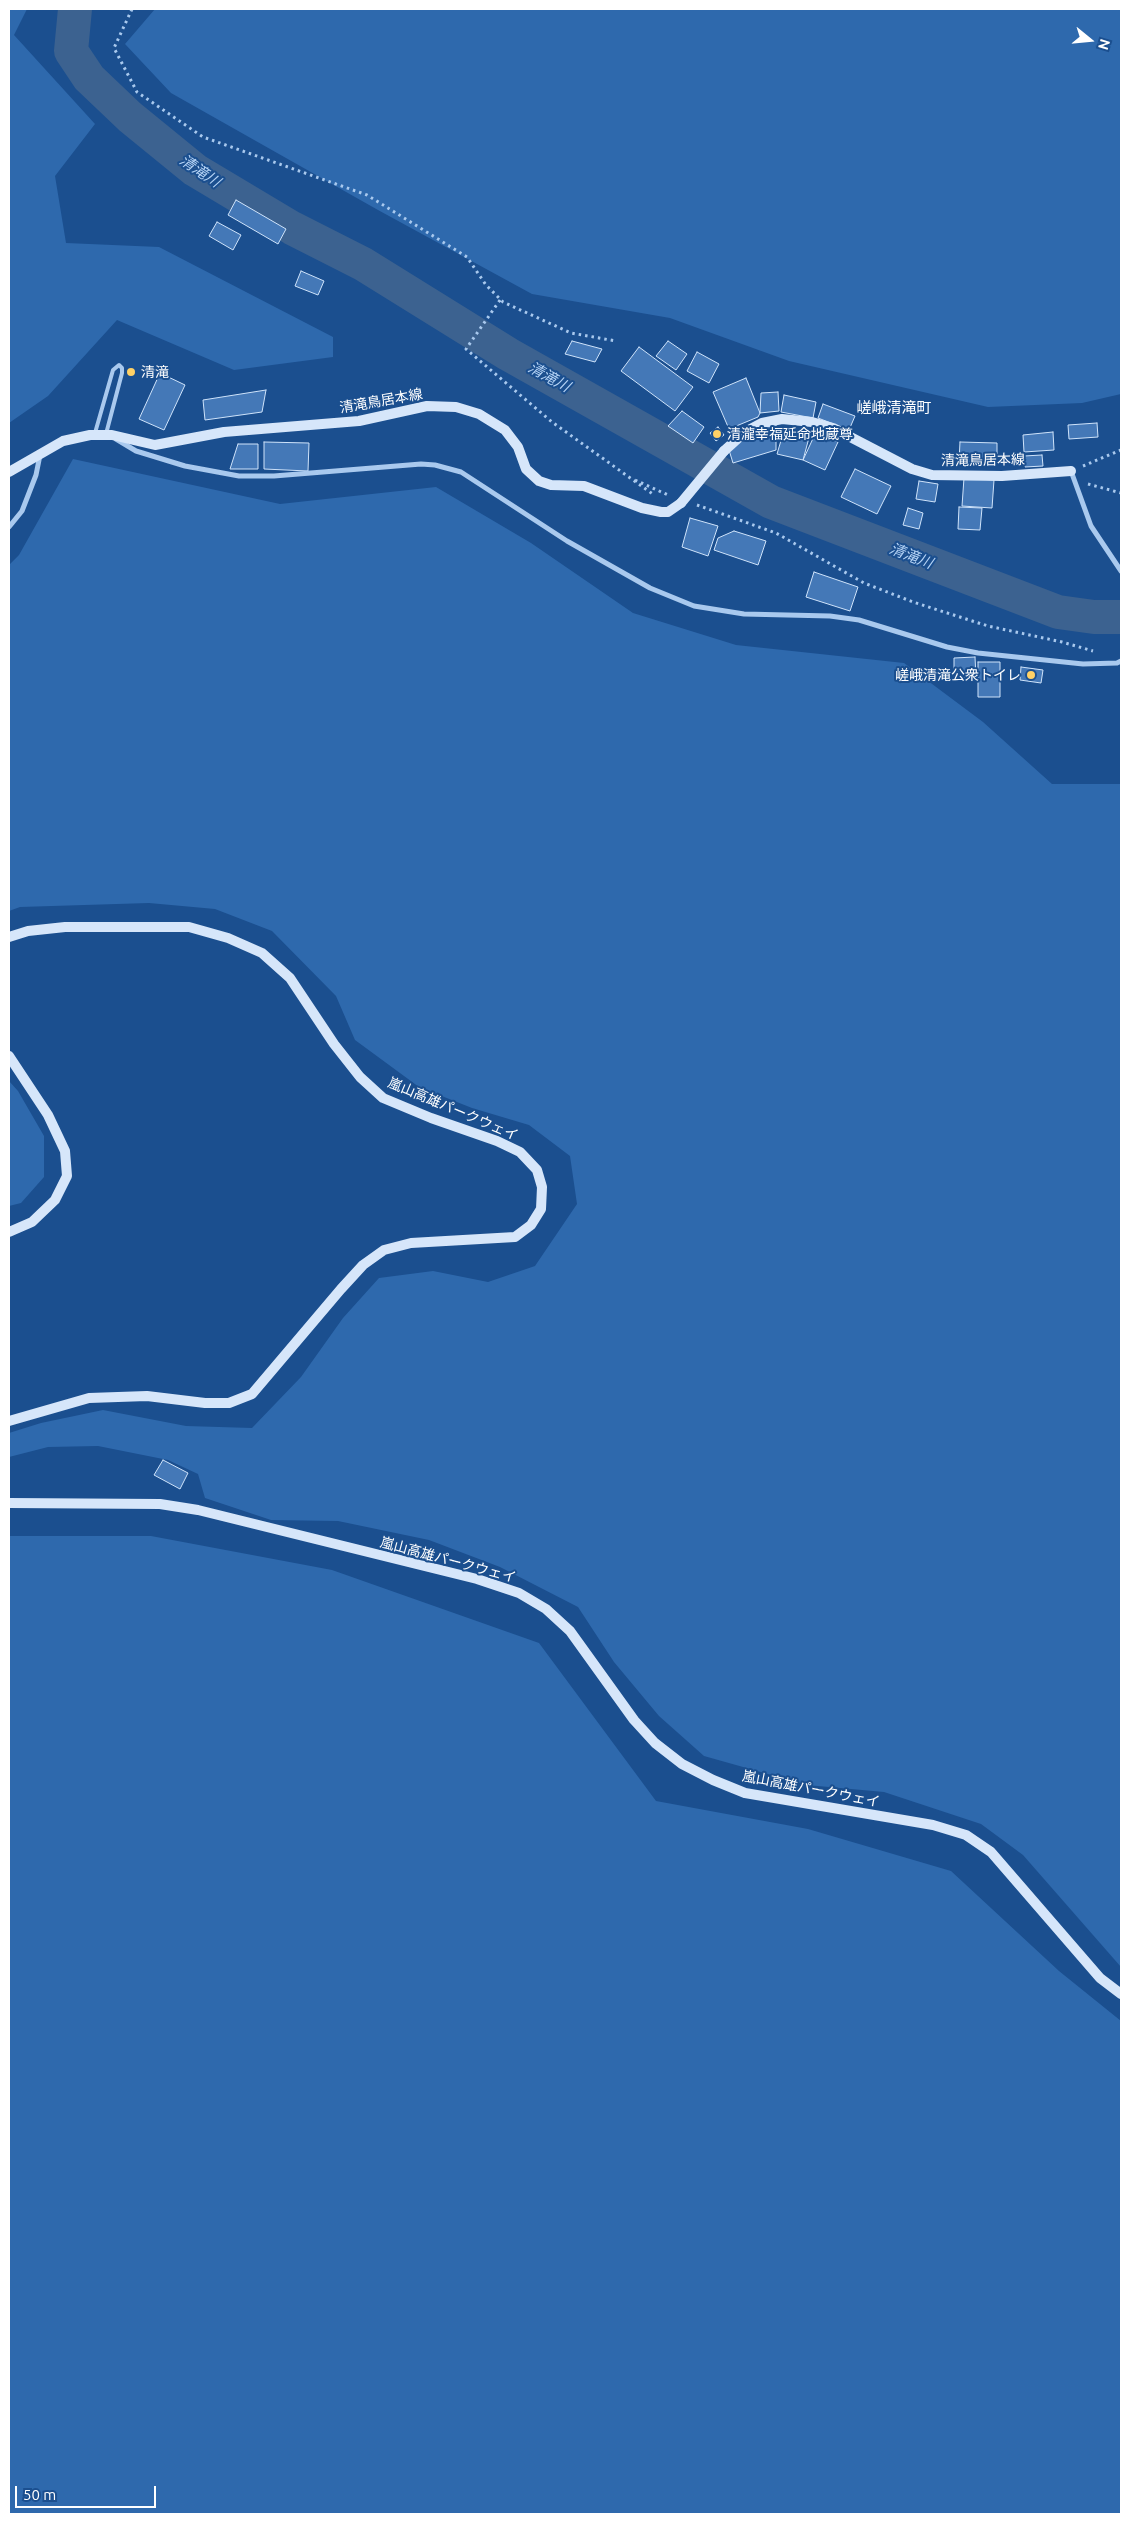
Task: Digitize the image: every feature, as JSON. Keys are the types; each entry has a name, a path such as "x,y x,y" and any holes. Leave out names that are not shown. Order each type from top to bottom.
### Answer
{"street":[{"name":"清滝鳥居本線","path":"9,472 40,452 63,442 94,435 109,435 155,445 224,432 359,421 427,406 456,407 479,414 504,430 518,448 526,469 539,481 551,485 584,486 642,508 661,512 668,512 681,503 724,451 745,432 762,422 782,419 812,422 833,428 912,469 932,475 1073,475"},
{"path":"109,435 136,451 185,466 239,476 274,476 435,464 461,472 567,541 663,594 694,606 744,614 830,616 859,620 947,647 978,652 1084,664 1119,662"},
{"path":"9,527 22,510 36,475 40,452"},
{"path":"1073,475 1091,526 1121,572"},
{"name":"嵐山高雄パークウェイ","path":"9,937 28,931 65,927 188,927 228,938 262,953 290,978 334,1044 360,1077 384,1098 431,1118 497,1141 520,1152 537,1170 542,1186 541,1209 531,1225 515,1237 411,1243 384,1250 352,1277 252,1394 229,1403 205,1403 147,1396 89,1398 9,1421"},
{"path":"9,1056 48,1115 65,1151 67,1176 55,1200 32,1222 9,1232"},
{"name":"嵐山高雄パークウェイ","path":"9,1503 160,1504 198,1510 477,1579 519,1593 546,1609 570,1631 634,1720 655,1744 682,1764 746,1793 933,1824 966,1835 991,1852 1100,1978 1121,1994"}],"lane":[{"path":"94,435 113,370 119,365 122,368 122,373 109,435"}],"path":[{"path":"132,9 114,48 137,92 203,137 367,195 467,257 500,300 571,333 616,341"},
{"path":"500,300 466,349 552,422 643,488"},
{"path":"1073,475 1121,450"},
{"path":"1073,475 1121,493"},
{"path":"734,517 776,533 864,583 905,599 988,626 1062,642 1110,656 1119,662"}],"shaded area":[{"path":"9,9 27,9 14,35 95,124 55,176 66,243 159,247 333,337 333,357 234,370 117,320 48,396 9,423"},
{"path":"155,9 1121,9 1121,394 1082,403 988,407 789,361 670,318 532,294 378,210 171,93 125,44"},
{"path":"73,459 280,504 436,487 531,543 633,613 736,645 904,663 983,722 1052,784 1121,784 1121,1967 1023,1855 981,1824 884,1792 807,1785 704,1756 659,1716 614,1662 578,1607 500,1567 429,1540 338,1521 271,1520 205,1498 198,1474 168,1460 98,1446 48,1447 9,1457 9,1433 41,1423 103,1410 186,1426 252,1428 301,1377 343,1318 379,1278 433,1271 488,1282 535,1266 577,1204 570,1156 529,1125 472,1108 419,1087 355,1040 336,996 272,931 215,909 149,903 20,907 9,911 9,565 19,555"},
{"path":"9,1081 18,1091 44,1136 44,1177 21,1203 9,1206"},
{"path":"9,1536 151,1536 332,1570 539,1643 656,1801 808,1829 951,1871 1059,1971 1121,2021 1121,2514 9,2514"}],"building":[{"path":"236,200 286,229 278,244 228,215"},
{"path":"217,222 241,235 233,250 209,236"},
{"path":"301,271 324,281 318,295 295,286"},
{"path":"572,341 602,349 595,362 565,354"},
{"path":"668,341 687,354 676,370 656,356"},
{"path":"639,347 693,387 675,411 621,371"},
{"path":"697,352 719,364 709,383 687,371"},
{"path":"160,373 185,385 164,430 139,419"},
{"path":"746,378 760,413 758,417 729,429 713,392"},
{"path":"266,390 262,412 205,420 203,400"},
{"path":"778,392 779,411 760,413 761,393"},
{"path":"784,395 816,402 813,418 781,412"},
{"path":"823,404 855,416 849,430 818,418"},
{"path":"682,411 704,427 693,443 668,426"},
{"path":"1097,423 1098,437 1069,439 1068,425"},
{"path":"776,424 776,450 733,463 729,450 750,433"},
{"name":"清瀧幸福延命地蔵尊","path":"718,427 724,435 716,441 710,433"},
{"path":"785,427 810,434 803,460 777,454"},
{"path":"816,432 838,442 825,470 803,460"},
{"path":"1053,432 1054,450 1024,452 1023,435"},
{"path":"264,442 309,443 308,471 264,469"},
{"path":"960,442 997,443 997,462 959,461"},
{"path":"238,444 258,444 258,469 230,469"},
{"path":"1042,455 1043,466 1025,467 1024,456"},
{"path":"855,469 891,486 877,514 841,497"},
{"path":"964,478 994,480 992,508 962,506"},
{"path":"919,481 938,484 935,502 916,499"},
{"path":"959,507 982,508 980,530 958,529"},
{"path":"908,508 923,513 919,529 903,525"},
{"path":"690,518 718,526 708,556 682,547"},
{"path":"734,531 766,541 758,565 714,550 718,538"},
{"path":"814,572 858,587 850,611 806,597"},
{"path":"975,657 976,677 954,678 954,658"},
{"path":"978,662 1000,662 1000,697 978,697"},
{"name":"嵯峨清滝公衆トイレ","path":"1021,667 1043,670 1041,683 1020,680"},
{"path":"163,1460 188,1473 180,1489 154,1475"}],"waterway":[{"name":"清滝川","path":"75,9 71,51 89,78 130,117 195,170 292,228 363,264 508,354 771,502 1058,612 1094,617 1121,617"}],"place":[{"name":"清滝","path":"131,372"},
{"name":"清瀧幸福延命地蔵尊","path":"717,434"},
{"name":"嵯峨清滝公衆トイレ","path":"1031,675"}],"district":[{"name":"嵯峨清滝町","path":"894,408"}]}
